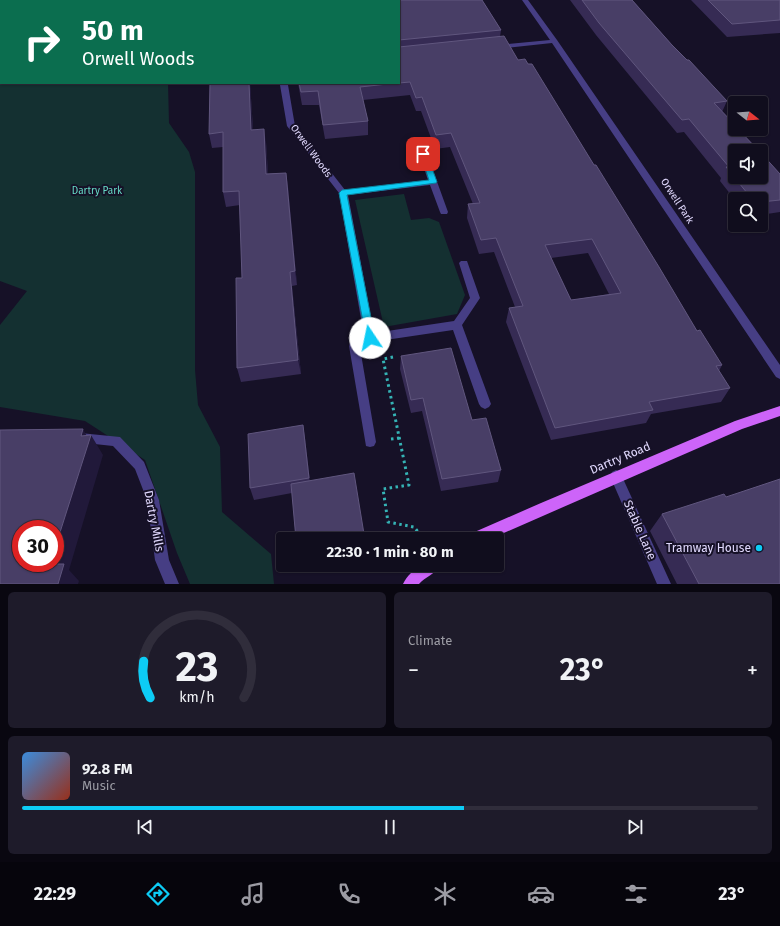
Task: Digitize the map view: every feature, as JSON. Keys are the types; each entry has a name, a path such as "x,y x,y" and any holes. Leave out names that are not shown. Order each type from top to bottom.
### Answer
{"main road":[{"name":"Dartry Road","path":"491,532 616,476 739,425 780,411"},
{"path":"410,584 422,572"}],"street":[{"name":"Orwell Park","path":"525,0 640,165 780,374"},
{"path":"492,48 555,41"},
{"name":"Orwell Woods","path":"284,84 291,126 342,193 370,338"},
{"path":"423,154 444,212"},
{"path":"342,193 434,182"},
{"path":"370,442 354,346 370,338 457,325 475,298 464,263"},
{"path":"457,325 485,404"},
{"name":"Dartry Mills","path":"70,437 116,441 140,466 153,500 162,560 172,584"},
{"name":"Stable Lane","path":"616,476 664,584"}],"path":[{"path":"398,356 383,359 409,485 383,489 388,522 414,527 418,532"}],"green space":[{"name":"Dartry Park","path":"0,84 168,84 169,123 189,152 195,172 195,370 198,405 220,447 222,512 271,554 274,584 190,584 177,553 145,460 85,421 0,407 0,325 27,291 0,281"},
{"path":"404,194 411,220 429,218 439,222 465,295 457,314 384,327 355,200"}],"building":[{"path":"400,0 482,0 501,30 400,40"},
{"path":"582,0 632,0 672,45 687,60 689,60 727,101 714,103 728,118 728,136 745,136 752,144 728,144 728,166 689,119 682,120 599,23"},
{"path":"708,0 780,0 780,20 732,24"},
{"path":"504,36 518,60 525,59 528,64 532,64 594,165 596,165 697,331 700,330 722,365 716,366 730,388 649,402 653,410 555,428 509,308 523,306 496,238 481,240 468,204 480,203 451,133 436,135 422,97 416,98 410,82 400,83 400,47","holes":["592,239 621,293 571,300 545,245"]},
{"path":"210,84 249,84 251,130 264,129 266,174 286,173 295,271 290,272 298,360 237,368 236,278 242,278 239,191 223,192 223,132 209,134"},
{"path":"299,84 388,84 360,87 368,121 323,125 318,91 301,92"},
{"path":"768,161 780,174 780,200 768,201 768,192 746,192 740,184 768,184"},
{"path":"451,348 472,420 486,418 501,470 442,479 423,398 411,400 401,356"},
{"path":"303,425 309,478 250,488 248,434"},
{"path":"83,429 81,436 91,435 64,520 12,520 12,572 62,572 58,584 0,584 0,430"},
{"path":"354,473 364,532 295,532 291,484"},
{"path":"780,479 780,584 699,584 662,514 724,494 726,497"}],"place":[{"name":"Tramway House","path":"759,548"}],"route":[{"path":"370,338 342,193 434,182 423,154"}]}
